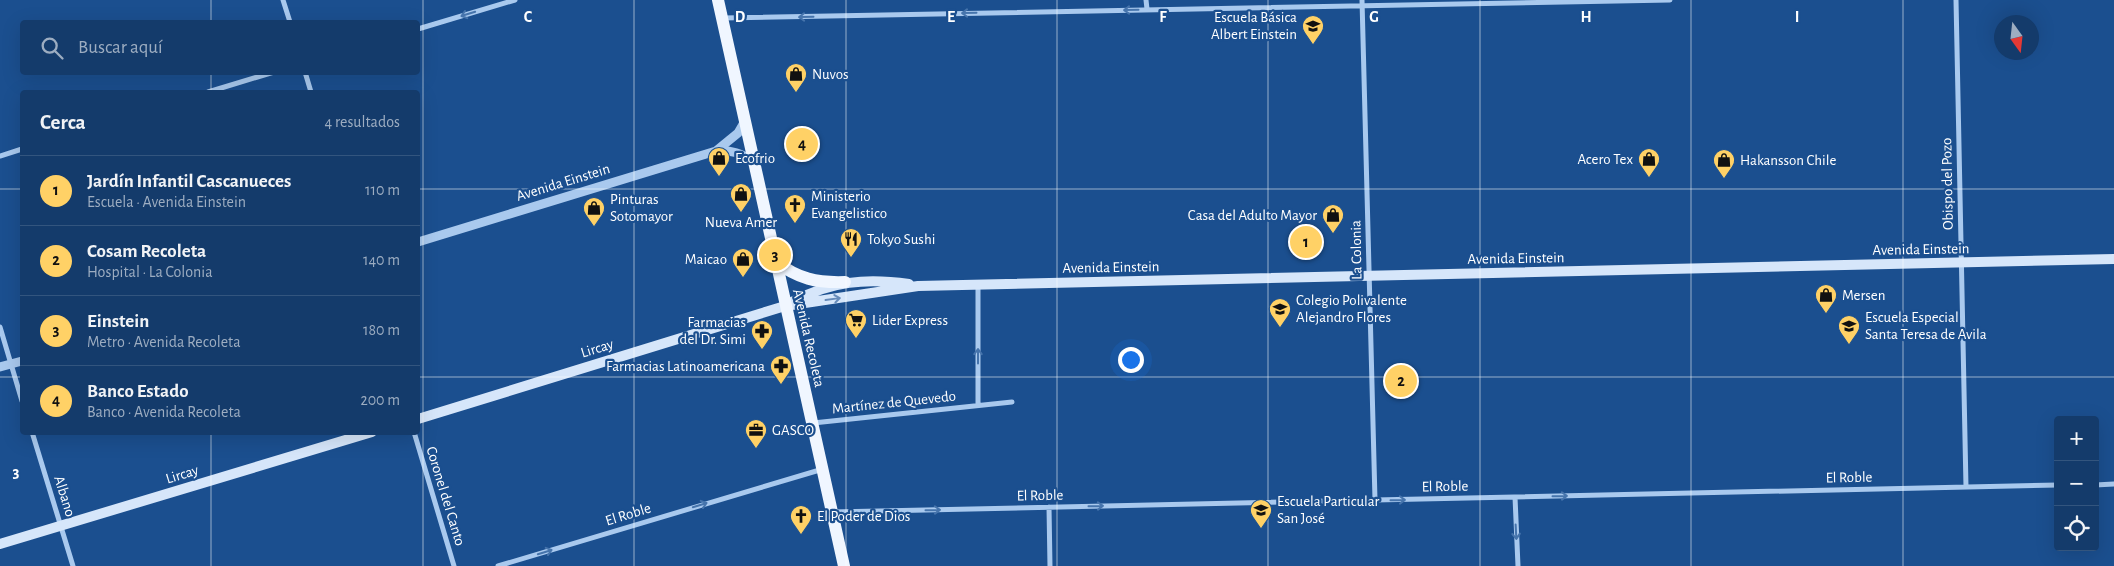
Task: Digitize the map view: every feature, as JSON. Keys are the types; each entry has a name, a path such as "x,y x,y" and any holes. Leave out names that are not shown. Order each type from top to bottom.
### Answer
{"main road":[{"name":"Avenida Recoleta","path":"718,0 844,566"},
{"name":"Avenida Einstein","path":"785,306 918,286 2114,259"},
{"path":"775,261 793,274 807,280 845,282"},
{"name":"Avenida Einstein","path":"785,306 812,292 845,282 875,280 918,286"},
{"name":"Lircay","path":"420,418 785,306"},
{"name":"Lircay","path":"0,544 362,435"}],"street":[{"path":"283,0 289,20"},
{"path":"420,28 515,0"},
{"path":"1146,0 1147,9"},
{"path":"722,18 1147,9 1362,2 1670,0"},
{"name":"Obispo del Pozo","path":"1956,0 1966,488"},
{"name":"La Colonia","path":"1362,2 1375,500"},
{"path":"215,90 264,75"},
{"path":"306,75 310,90"},
{"name":"Avenida Einstein","path":"716,151 738,133 745,121"},
{"path":"0,156 20,150"},
{"name":"Avenida Einstein","path":"420,241 716,151 730,150 743,154 754,162"},
{"name":"Martínez de Quevedo","path":"978,284 978,405"},
{"path":"0,327 20,394"},
{"path":"0,367 20,362"},
{"name":"Martínez de Quevedo","path":"812,424 1012,402"},
{"name":"Albano","path":"33,435 73,566"},
{"name":"Coronel del Canto","path":"415,435 454,566"},
{"name":"El Roble","path":"498,566 822,469"},
{"path":"2099,485 2114,484"},
{"name":"El Roble","path":"832,512 2054,485"},
{"path":"1515,497 1518,566"},
{"path":"1049,507 1050,566"}],"place":[{"name":"Escuela Básica Albert Einstein","path":"1313,45"},
{"name":"Nuvos","path":"796,93"},
{"name":"Banco Estado","path":"802,144"},
{"name":"Ecofrio","path":"719,177"},
{"name":"Acero Tex","path":"1649,178"},
{"name":"Hakansson Chile","path":"1724,179"},
{"name":"Nueva Amer","path":"741,213"},
{"name":"Ministerio Evangelistico","path":"795,224"},
{"name":"Pinturas Sotomayor","path":"594,227"},
{"name":"Casa del Adulto Mayor","path":"1333,234"},
{"name":"Jardín Infantil Cascanueces","path":"1306,242"},
{"name":"Einstein","path":"775,255"},
{"name":"Tokyo Sushi","path":"851,258"},
{"name":"Maicao","path":"743,278"},
{"name":"Mersen","path":"1826,314"},
{"name":"Colegio Polivalente Alejandro Flores","path":"1280,328"},
{"name":"Lider Express","path":"856,339"},
{"name":"Escuela Especial Santa Teresa de Avila","path":"1849,345"},
{"name":"Farmacias del Dr. Simi","path":"762,350"},
{"name":"Cosam Recoleta","path":"1401,381"},
{"name":"Farmacias Latinoamericana","path":"781,385"},
{"name":"GASCO","path":"756,449"},
{"name":"Escuela Particular San José","path":"1261,529"},
{"name":"El Poder de Dios","path":"801,535"}]}
